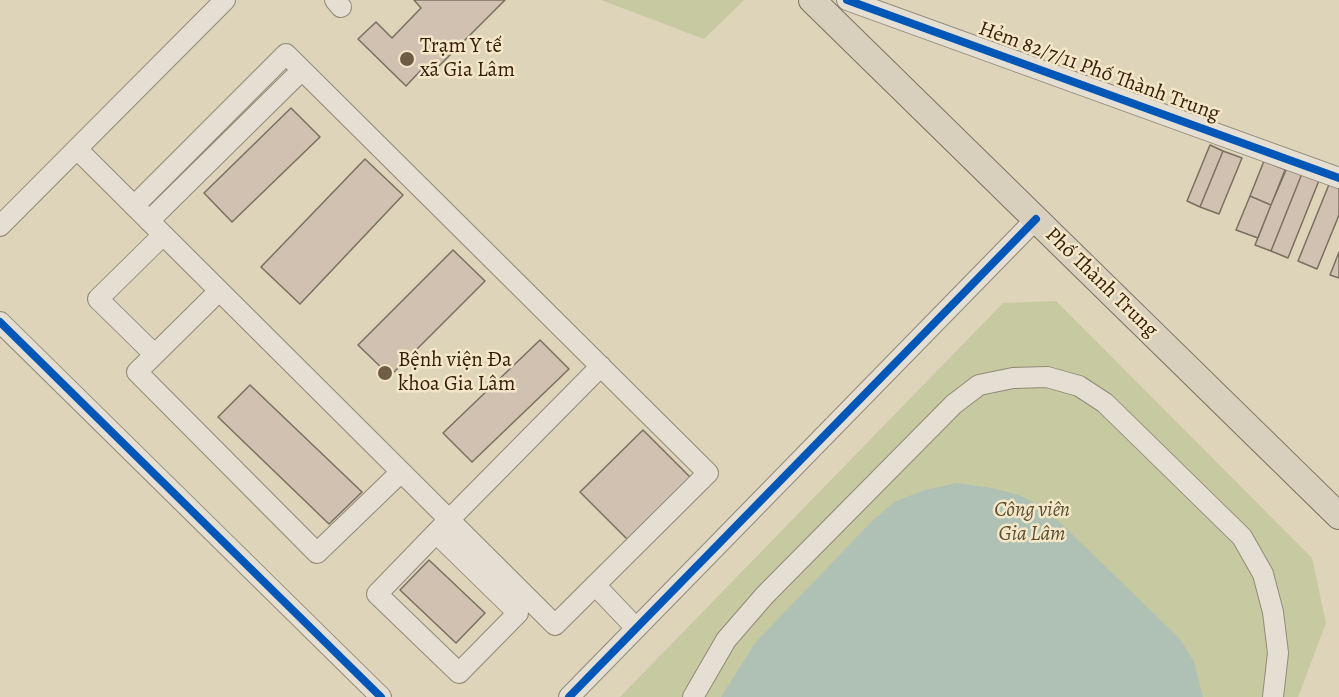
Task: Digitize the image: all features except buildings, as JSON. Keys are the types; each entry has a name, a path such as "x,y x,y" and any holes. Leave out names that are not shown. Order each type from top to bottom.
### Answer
{"main road":[{"name":"Phố Thành Trung","path":"812,0 1339,516"}],"street":[{"path":"0,226 225,0"},
{"name":"Hẻm 82/7/11 Phố Thành Trung","path":"847,0 1339,178"},
{"path":"134,206 286,54 708,473 555,625 443,526"},
{"path":"149,221 302,70"},
{"path":"77,149 401,472 443,526 518,613 459,673 377,594 443,526 601,366"},
{"path":"569,697 1036,219"},
{"path":"154,354 98,299 163,235"},
{"path":"219,291 137,372 317,553 401,472"},
{"path":"0,322 381,697"},
{"path":"693,697 726,640 765,595 954,404 979,385 1013,378 1047,377 1079,386 1105,403 1242,537 1263,574 1273,612 1278,653 1273,697"},
{"path":"595,585 636,628"}],"green space":[{"path":"601,0 744,0 704,39"},
{"name":"Công viên Gia Lâm","path":"1056,301 1312,558 1326,623 1298,697 620,697 1003,303"}],"shaded area":[{"path":"956,483 992,488 1019,495 1045,508 1180,639 1194,662 1203,697 721,697 755,643 873,520 894,502 925,490"}],"cycle path":[{"path":"847,0 1339,178"},
{"path":"569,697 1036,219"},
{"path":"0,322 381,697"}],"place":[{"name":"Trạm Y tế xã Gia Lâm","path":"407,59"},
{"name":"Bệnh viện Đa khoa Gia Lâm","path":"385,373"}]}
